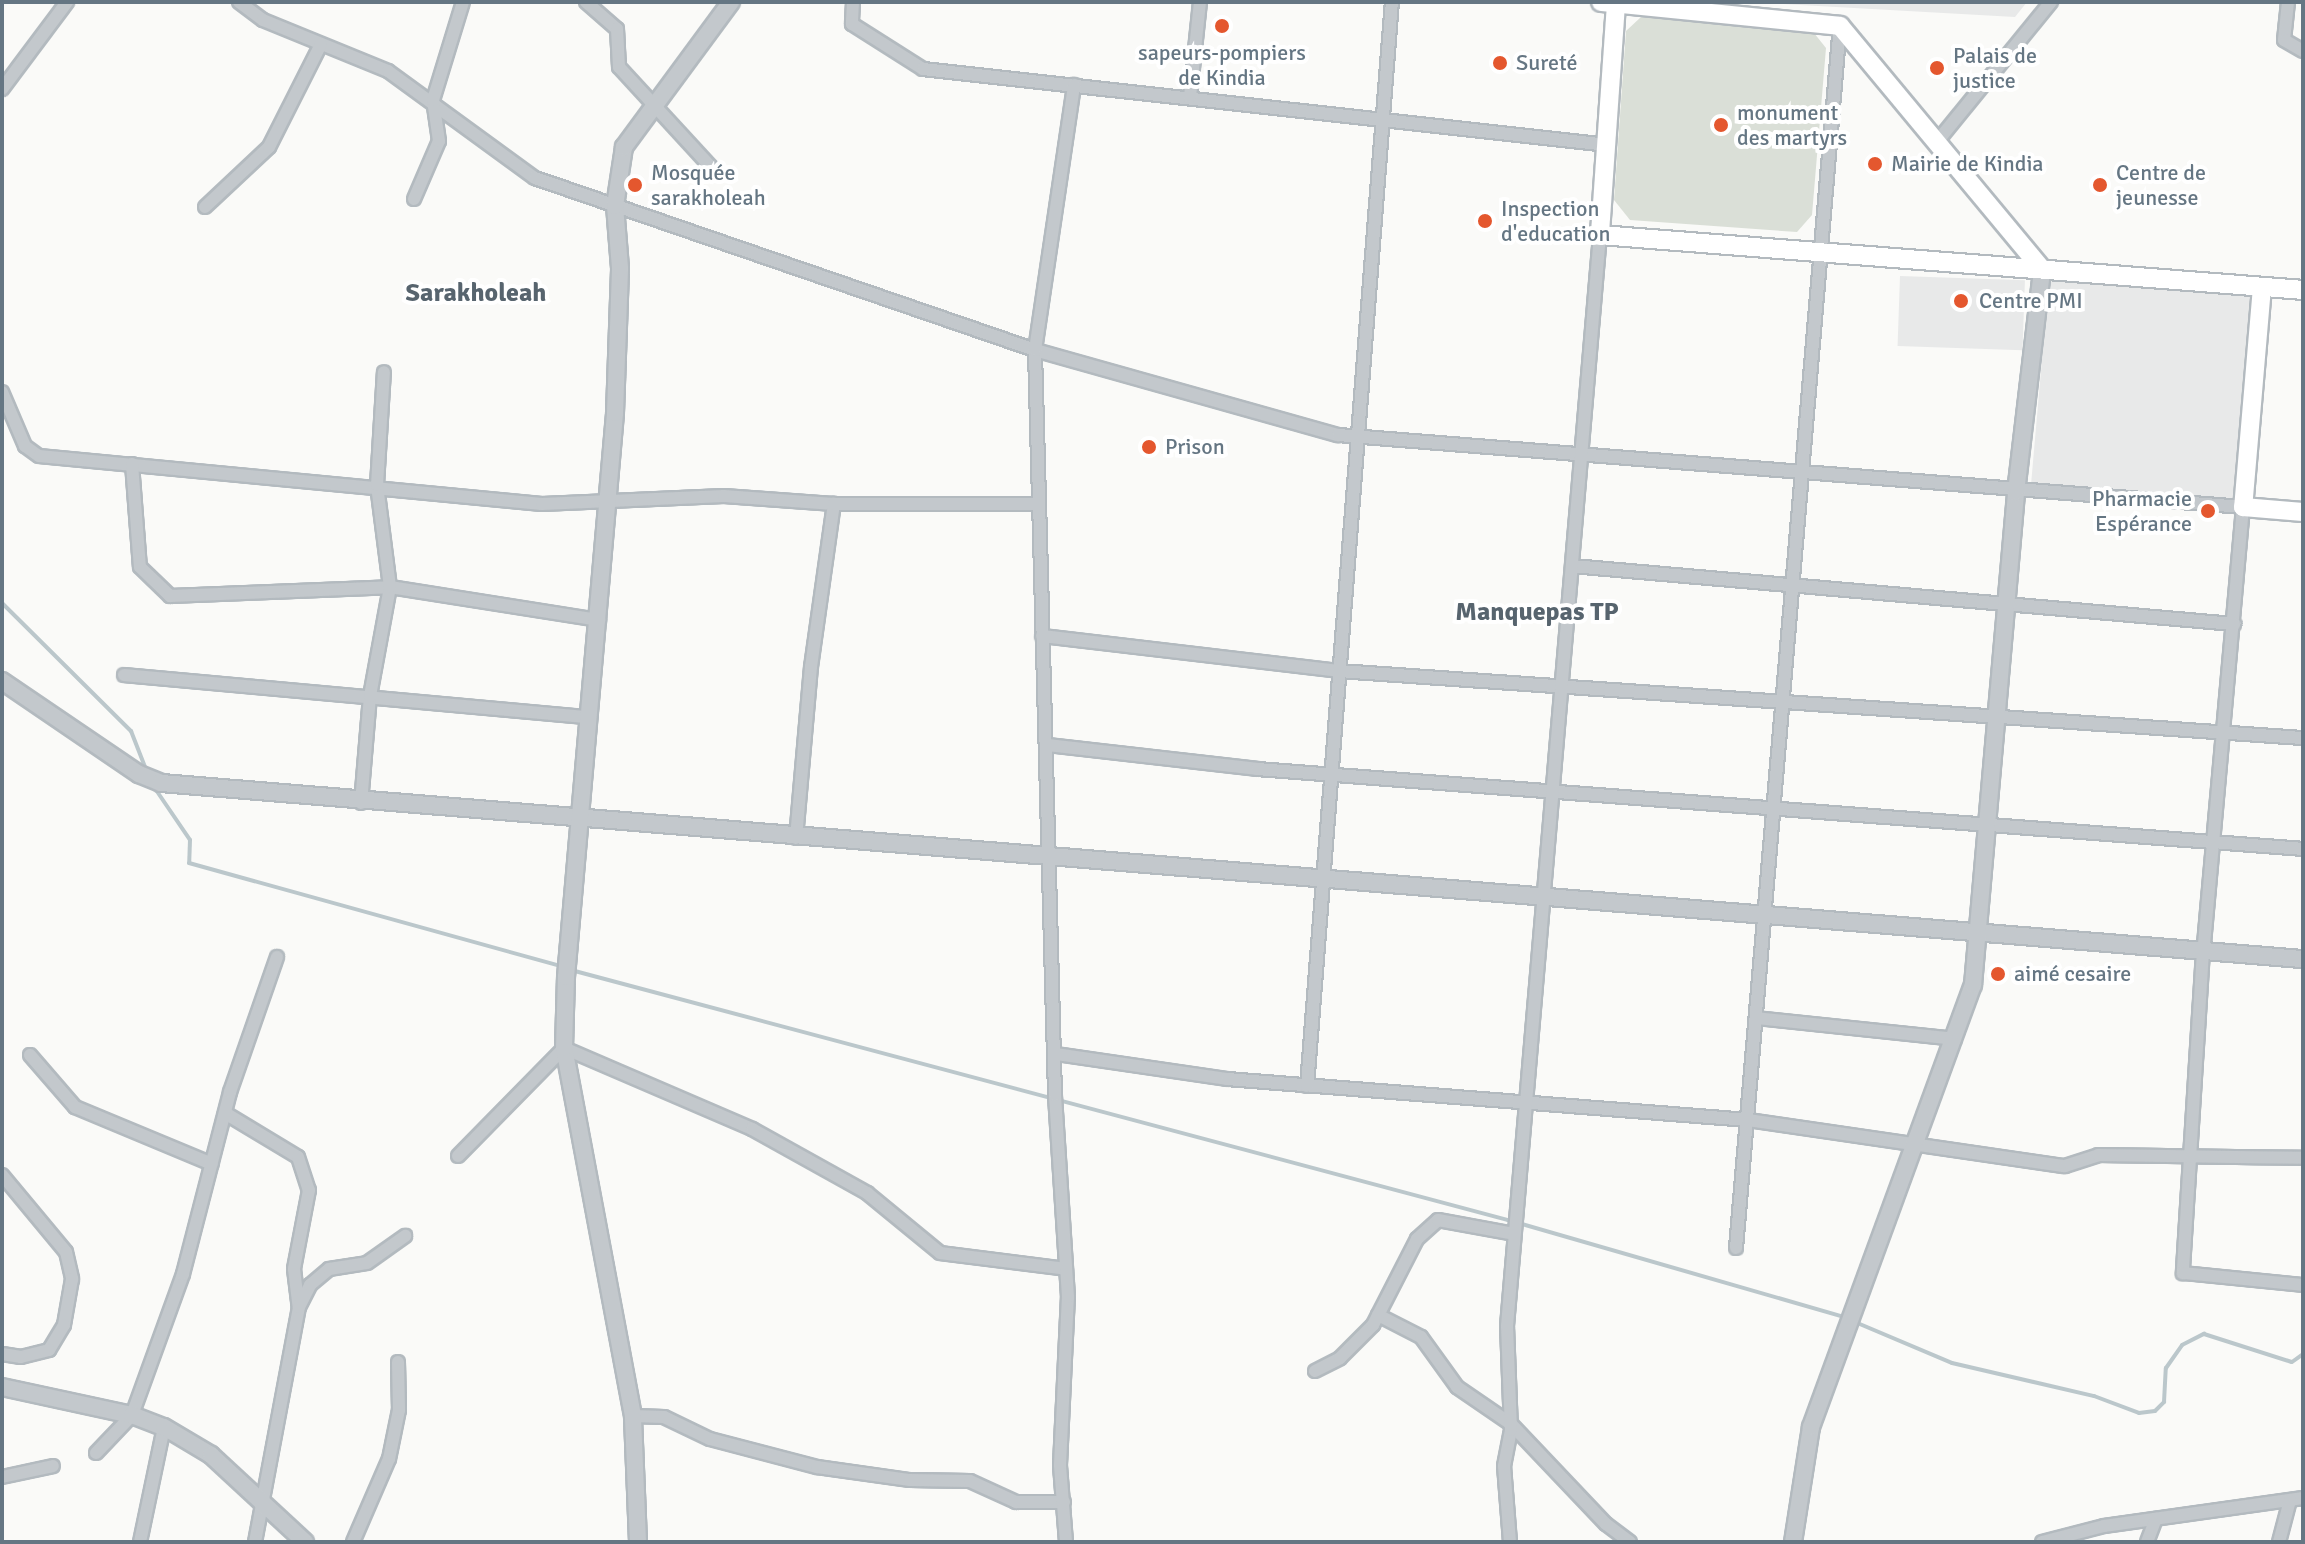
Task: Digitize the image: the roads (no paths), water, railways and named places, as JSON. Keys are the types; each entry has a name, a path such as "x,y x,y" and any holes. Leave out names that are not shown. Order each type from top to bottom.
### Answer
{"main road":[{"path":"2042,269 1840,26 1611,3 1608,145 1600,235 2303,290"},
{"path":"2262,287 2243,507 2303,512"}],"street":[{"path":"2,89 67,2"},
{"path":"239,2 263,20 388,71 433,100 535,178 1035,350 1358,439 1582,459 2243,507 2203,951 2183,1273 2303,1285"},
{"path":"414,199 439,141 433,100 463,2"},
{"path":"586,2 617,29 619,67 654,109 711,167"},
{"path":"638,1542 633,1416 564,1048 567,969 583,821 608,501 620,268 615,206 624,147 731,2"},
{"path":"853,2 852,24 923,69 1190,97 1382,123 1608,145"},
{"path":"1190,97 1200,2"},
{"path":"1307,1086 1392,2"},
{"path":"1936,143 2051,2"},
{"path":"2288,2 2284,40 2303,51"},
{"path":"1736,1248 1840,26"},
{"path":"205,207 269,147 321,44"},
{"path":"1066,1542 1060,1465 1066,1269 1056,1101 1052,858 1042,636 1035,350 1074,85"},
{"path":"1510,1542 1504,1466 1511,1424 1507,1326 1600,235"},
{"path":"1793,1542 1811,1427 1973,985 1981,933 2016,492 2042,269"},
{"path":"361,803 370,696 390,587 377,485 384,372"},
{"path":"2,392 25,446 39,456 377,485 542,504 724,496 834,504 1039,504"},
{"path":"132,464 140,567 170,596 390,587 599,620"},
{"path":"796,838 811,667 834,504"},
{"path":"1572,566 2234,624"},
{"path":"1042,636 1339,671 2303,738"},
{"path":"124,675 590,717"},
{"path":"2,681 139,774 161,783 361,803 2303,959"},
{"path":"1047,745 1257,769 1332,772 2303,849"},
{"path":"96,1453 132,1415 183,1274 225,1113 277,957"},
{"path":"1756,1018 1955,1039"},
{"path":"458,1156 564,1048"},
{"path":"564,1048 752,1129 867,1193 940,1253 1066,1269"},
{"path":"1056,1054 1307,1086 1524,1099 1748,1120 1917,1142 2065,1166 2098,1155 2303,1158"},
{"path":"30,1055 75,1107 212,1164"},
{"path":"225,1113 298,1157 309,1190 294,1269 299,1307"},
{"path":"2,1175 66,1252 72,1279 64,1325 49,1350 21,1357 2,1354"},
{"path":"1315,1371 1357,1344 1378,1315 1417,1239 1438,1220 1515,1226"},
{"path":"255,1542 299,1307 310,1285 329,1269 367,1263 405,1236"},
{"path":"1378,1315 1421,1337 1457,1387 1511,1424 1606,1524 1630,1542"},
{"path":"353,1542 389,1459 399,1410 398,1362"},
{"path":"2,1387 132,1415 164,1427 211,1455 264,1500 305,1542"},
{"path":"633,1416 664,1417 710,1439 817,1467 910,1480 970,1481 1016,1502 1064,1502"},
{"path":"140,1542 164,1427"},
{"path":"2,1477 53,1466"},
{"path":"2042,1542 2156,1519 2297,1499"},
{"path":"2279,1542 2297,1499"},
{"path":"2147,1542 2156,1519"}],"waterway":[{"path":"2,603 131,731 147,772"},
{"path":"154,787 190,840 189,863 563,967"},
{"path":"571,970 1508,1220 1847,1318"},
{"path":"1855,1322 1952,1363 2094,1396 2139,1413 2155,1411 2164,1402 2166,1368 2182,1345 2204,1334 2292,1362 2303,1354"}],"place":[{"name":"sapeurs-pompiers de Kindia","path":"1222,26"},
{"name":"Sureté","path":"1500,63"},
{"name":"Palais de justice","path":"1937,68"},
{"name":"monument des martyrs","path":"1721,125"},
{"name":"Mairie de Kindia","path":"1875,164"},
{"name":"Mosquée sarakholeah","path":"635,185"},
{"name":"Centre de jeunesse","path":"2100,185"},
{"name":"Inspection d'education","path":"1485,221"},
{"name":"Centre PMI","path":"1961,301"},
{"name":"Prison","path":"1149,447"},
{"name":"Pharmacie Espérance","path":"2208,511"},
{"name":"aimé cesaire","path":"1998,974"}],"district":[{"name":"Sarakholeah","path":"476,294"},
{"name":"Manquepas TP","path":"1537,613"}]}
